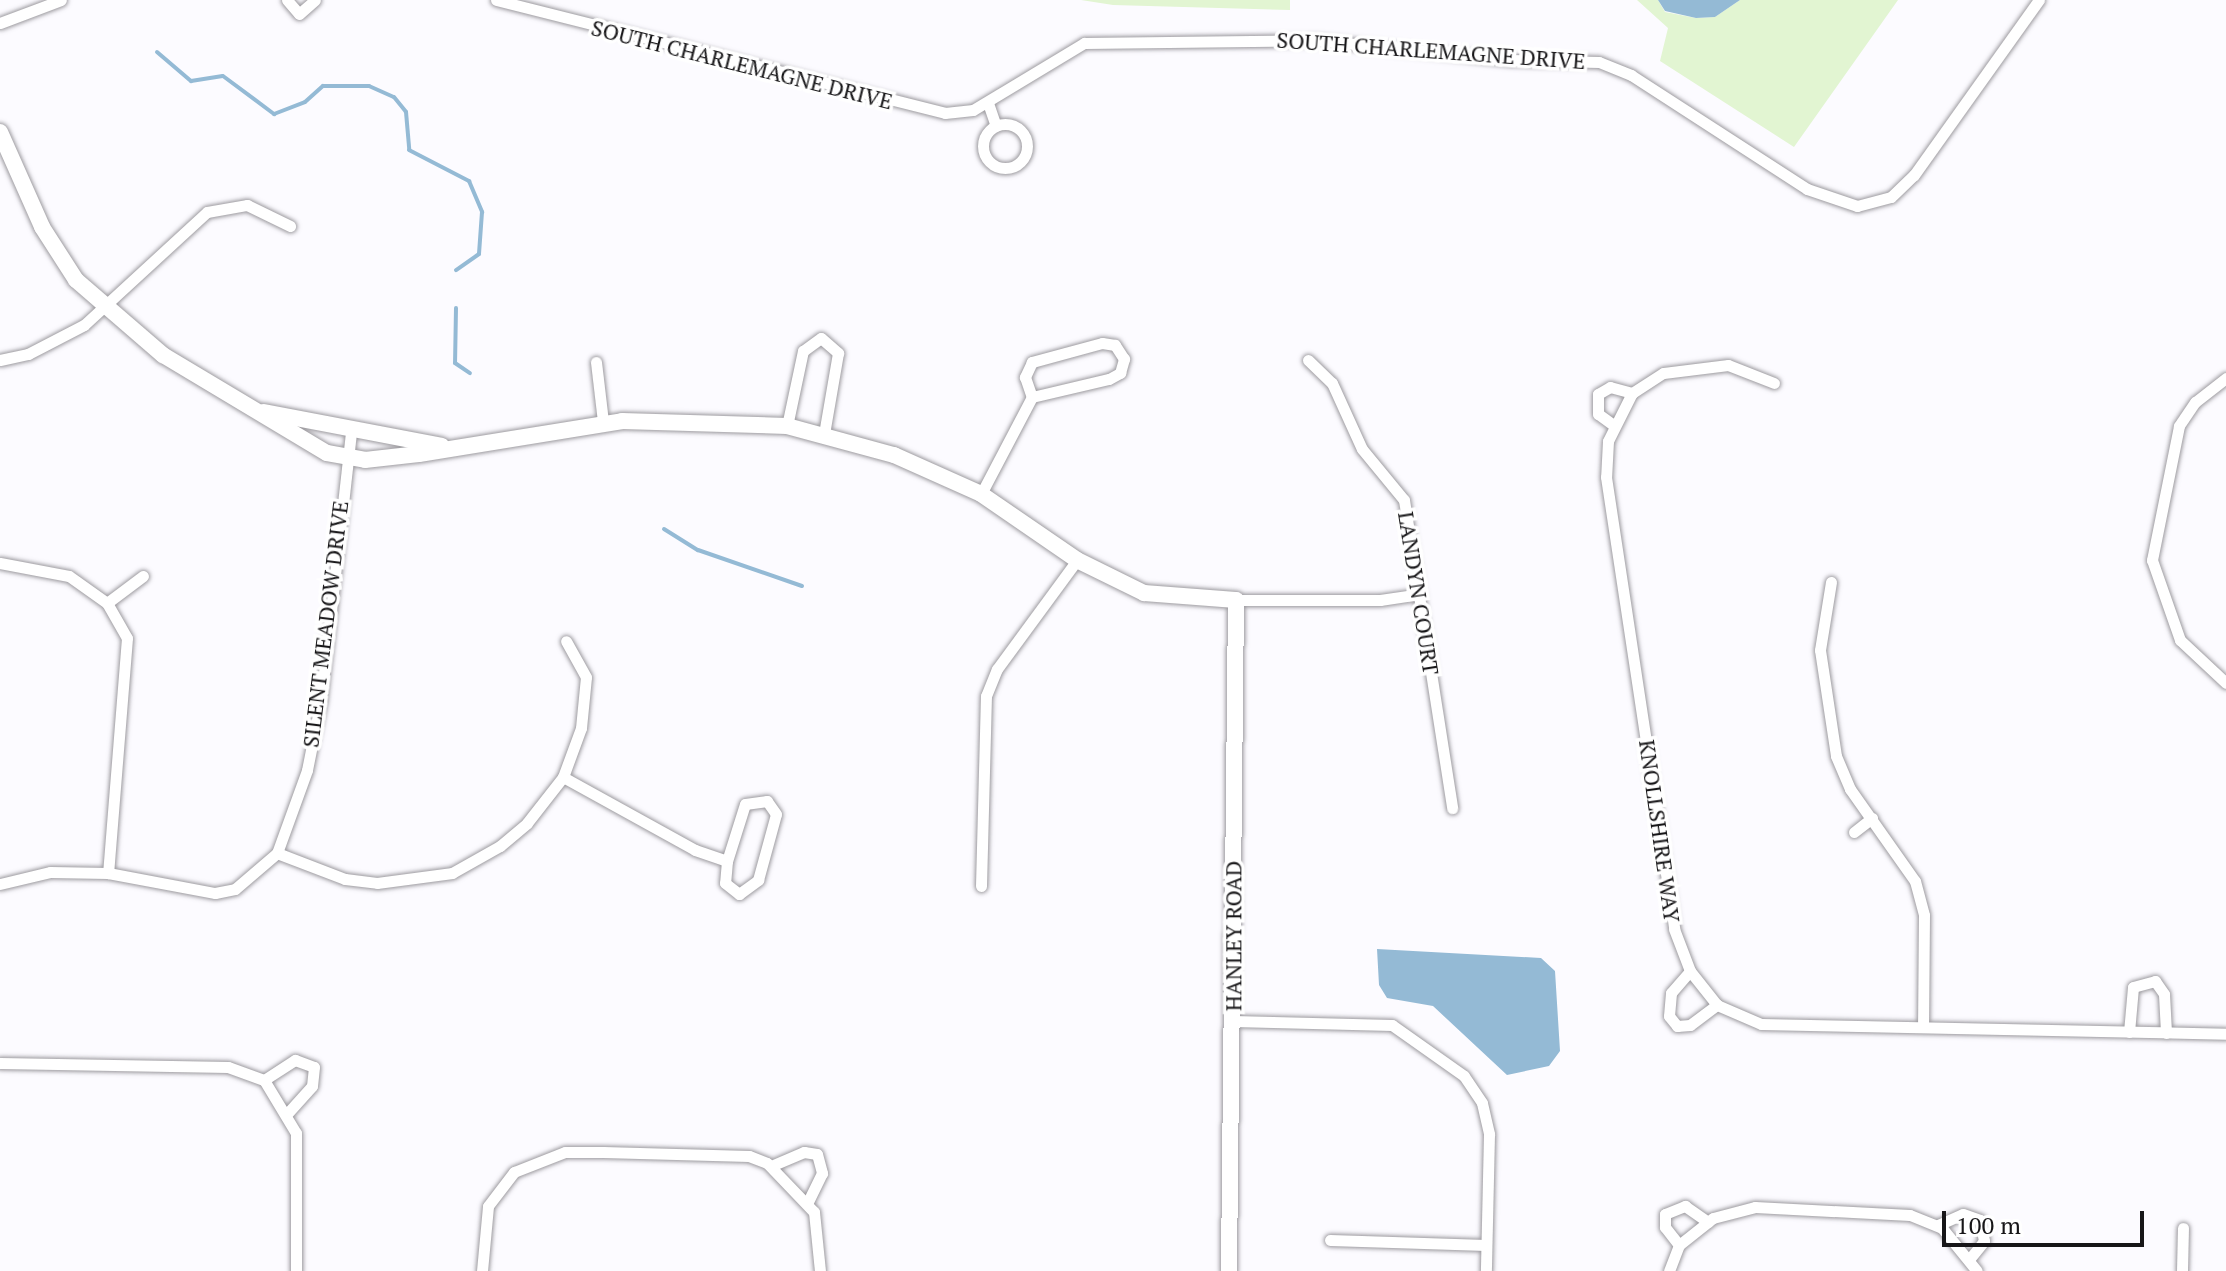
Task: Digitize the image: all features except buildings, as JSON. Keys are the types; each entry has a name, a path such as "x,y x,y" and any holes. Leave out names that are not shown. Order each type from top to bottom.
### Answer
{"street":[{"path":"0,23 61,0"},
{"path":"287,0 299,14 315,0"},
{"name":"SOUTH CHARLEMAGNE DRIVE","path":"496,0 945,113 988,103 1084,43 1315,40 1511,60 1599,62 1631,75 1807,189 1857,206 1891,197 1914,175 2039,0"},
{"path":"988,103 996,126"},
{"path":"996,126 1017,127 1026,138 1027,153 1012,167 998,167 986,157 985,136 996,126"},
{"path":"0,132 42,227 76,280 163,355 327,453 365,460 603,422 684,418 787,426 894,455 981,494 1077,560 1144,593 1236,600 1380,600 1420,594"},
{"path":"0,360 53,343 105,304 207,212 247,205 290,226"},
{"path":"787,426 803,351 821,338 838,353 824,434"},
{"path":"981,494 1032,397 1025,377 1032,362 1102,343 1115,345 1124,359 1120,373 1109,379 1032,397"},
{"name":"LANDYN COURT","path":"1308,360 1332,383 1362,449 1404,500 1452,808"},
{"path":"596,362 603,422"},
{"name":"KNOLLSHIRE WAY","path":"1774,383 1728,365 1692,365 1663,373 1632,393 1612,424 1606,477 1674,929 1690,971 1717,1005 1761,1024 2226,1034"},
{"path":"2226,378 2195,402 2179,426 2152,560 2180,640 2226,683"},
{"name":"KNOLLSHIRE WAY","path":"1612,424 1598,414 1598,394 1610,387 1632,393"},
{"path":"259,411 351,432 445,447"},
{"name":"SILENT MEADOW DRIVE","path":"0,884 50,872 108,873 215,893 235,889 277,853 307,770 321,700 351,432"},
{"path":"981,886 986,696 997,669 1077,560"},
{"path":"0,563 69,576 107,603 127,638 108,873"},
{"path":"107,603 143,576"},
{"path":"1831,582 1820,650 1836,756 1850,789 1915,881 1924,915 1923,1026"},
{"name":"HANLEY ROAD","path":"1229,1271 1236,600"},
{"path":"277,853 345,879 377,883 452,873 527,823 563,777 586,698 586,677 566,641"},
{"path":"563,777 695,850 727,861"},
{"path":"767,801 776,814 754,887 730,891 723,875 727,861 745,804 767,801"},
{"path":"1854,832 1872,818"},
{"path":"1690,971 1671,993 1669,1016 1677,1026 1690,1025 1717,1005"},
{"path":"2129,1032 2133,987 2155,981 2162,984 2166,1033"},
{"path":"1233,1021 1392,1025 1464,1076 1482,1103 1489,1134 1486,1271"},
{"path":"264,1080 295,1060 314,1067 312,1086 288,1113"},
{"path":"0,1063 228,1067 264,1080 288,1113 298,1154 296,1271"},
{"path":"482,1271 488,1206 514,1172 537,1160 565,1152 749,1156 771,1166 808,1202 818,1222 820,1271"},
{"path":"771,1166 804,1152 817,1154 822,1173 808,1202"},
{"path":"1679,1245 1665,1227 1665,1214 1685,1206 1708,1222"},
{"path":"1669,1271 1679,1245 1708,1222 1755,1207 1901,1212 1938,1225 1970,1258 1977,1271"},
{"path":"1938,1225 1963,1214 1980,1220 1984,1241 1970,1258"},
{"path":"2182,1271 2183,1228"},
{"path":"1330,1240 1486,1245"}],"green space":[{"path":"1081,0 1290,0 1290,10 1113,5"},
{"path":"1637,0 1658,0 1665,12 1696,18 1715,17 1740,0 1898,0 1794,147 1660,61 1668,28"}],"water":[{"path":"1658,0 1740,0 1715,17 1696,18 1665,11"},
{"path":"1377,949 1541,958 1555,971 1560,1051 1549,1066 1507,1075 1433,1006 1387,998 1379,985"}],"waterway":[{"path":"157,52 191,81 223,76 274,114 305,102 323,86 369,86 394,97 406,112 409,150 469,181 482,212 479,254 456,270"},
{"path":"456,308 455,363 470,373"},
{"path":"664,529 698,550 802,586"}]}
